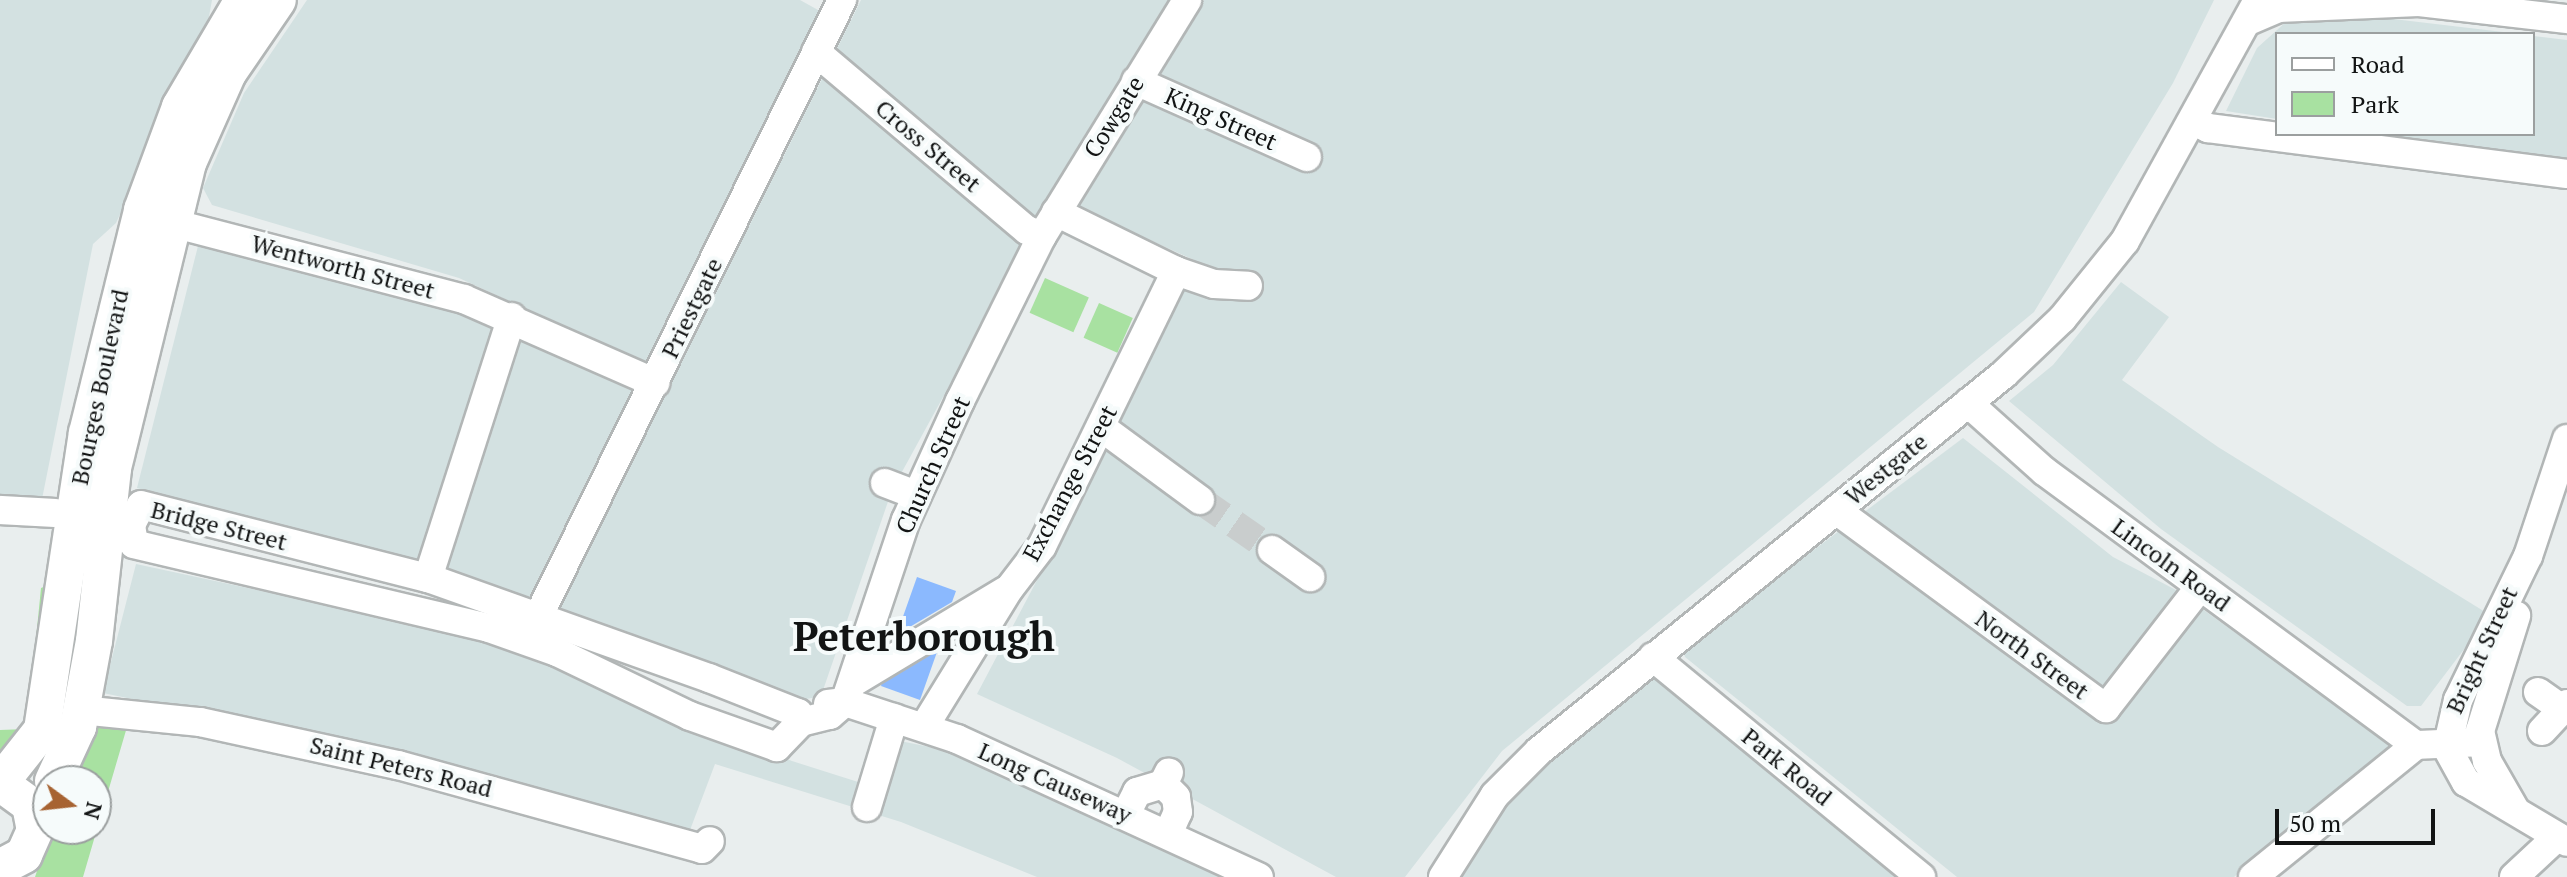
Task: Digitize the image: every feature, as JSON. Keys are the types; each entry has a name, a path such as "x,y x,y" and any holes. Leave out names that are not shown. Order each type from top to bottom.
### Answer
{"main road":[{"name":"Bourges Boulevard","path":"61,765 73,743 81,710 113,468 172,223 211,106 243,47 278,0"},
{"name":"Bourges Boulevard","path":"0,783 34,744 45,718 87,433 142,210 180,107 235,6"},
{"path":"0,783 32,800"},
{"path":"15,867 32,844"}],"street":[{"name":"Priestgate","path":"516,597 655,383 842,0"},
{"name":"Cowgate","path":"1049,224 1187,0"},
{"path":"2253,10 2319,2 2419,2 2567,19"},
{"name":"Westgate","path":"1443,877 1495,795 1653,657 1968,403 2062,319 2102,273 2194,121 2253,10"},
{"name":"Cross Street","path":"816,52 1027,230 1049,224 1214,284 1248,286"},
{"name":"King Street","path":"1136,81 1307,157"},
{"path":"2194,121 2208,128 2567,174"},
{"name":"Wentworth Street","path":"172,223 464,299 512,317 655,383"},
{"name":"Church Street","path":"849,692 917,495 1049,224"},
{"name":"Exchange Street","path":"924,727 1009,589 1048,548 1101,427 1176,271"},
{"path":"428,578 455,486 512,317"},
{"name":"Lincoln Road","path":"1968,403 2044,471 2200,587 2384,717 2416,745 2447,736 2481,733"},
{"path":"1101,427 1200,500"},
{"name":"Bright Street","path":"2447,736 2528,556 2567,439"},
{"path":"885,483 917,495"},
{"name":"Bridge Street","path":"800,718 777,747 687,723 557,652 489,628 134,544 131,525 141,505 428,578 516,597 800,718 830,715 849,692 1009,589"},
{"path":"0,510 55,513"},
{"name":"North Street","path":"1836,510 2106,708 2200,587"},
{"path":"1272,550 1310,577"},
{"name":"Bright Street","path":"2481,733 2517,612 2528,556"},
{"name":"Park Road","path":"1653,657 1921,877"},
{"path":"687,723 709,678"},
{"name":"Long Causeway","path":"849,692 894,718 924,727 1126,814 1259,877"},
{"path":"2538,692 2564,706 2542,731"},
{"name":"Saint Peters Road","path":"81,710 200,722 398,765 702,849 710,841"},
{"name":"Lincoln Road","path":"2384,717 2447,736"},
{"path":"867,807 894,718"},
{"path":"2481,733 2516,812"},
{"path":"2447,736 2466,782 2562,840 2514,877"},
{"path":"2253,877 2416,745"},
{"path":"1126,814 1137,792 1166,778 1176,797 1178,812 1168,834"}],"shaded area":[{"path":"0,0 212,0 208,22 116,223 93,244 42,499 0,496"},
{"path":"307,0 800,0 827,15 655,368 459,278 212,205 203,188 244,93"},
{"path":"861,0 1169,0 1048,206 892,490 821,696 802,700 555,606 660,406"},
{"path":"1204,0 2214,0 2173,83 2034,312 1502,751 1405,877 1336,877 1117,758 977,694 1103,455 1194,260 1079,208 1076,199"},
{"path":"2351,14 2503,32 2275,32 2275,119 2226,111 2257,48 2287,21"},
{"path":"2535,36 2567,40 2567,165 2384,136 2535,136"},
{"path":"199,242 497,324 643,392 534,598 137,488"},
{"path":"2121,282 2169,317 2122,380 2218,447 2490,615 2421,706 2407,706 2161,529 2009,401 2053,365"},
{"path":"1963,438 2113,557 2176,590 2391,745 2234,877 1957,877 1685,657 1683,648"},
{"path":"136,564 482,638 792,761 877,788 895,740 950,751 1225,877 1037,877 901,822 715,764 687,838 459,767 103,693"},
{"path":"1646,675 1656,678 1896,877 1456,877 1513,794"}],"green space":[{"path":"1045,278 1089,298 1073,332 1030,313"},
{"path":"1099,303 1133,318 1117,353 1084,338"},
{"path":"46,586 35,720 27,729 41,588"},
{"path":"98,726 127,727 112,778 112,765 77,765 88,736"},
{"path":"27,729 0,759 0,730"},
{"path":"46,845 92,845 83,877 35,877"}],"water":[{"path":"917,577 956,591 952,602 908,628 900,625"},
{"path":"929,649 937,652 920,700 881,686 884,676"}],"tunnel":[{"path":"1200,500 1272,550"}],"district":[{"name":"Peterborough","path":"924,636"}]}
